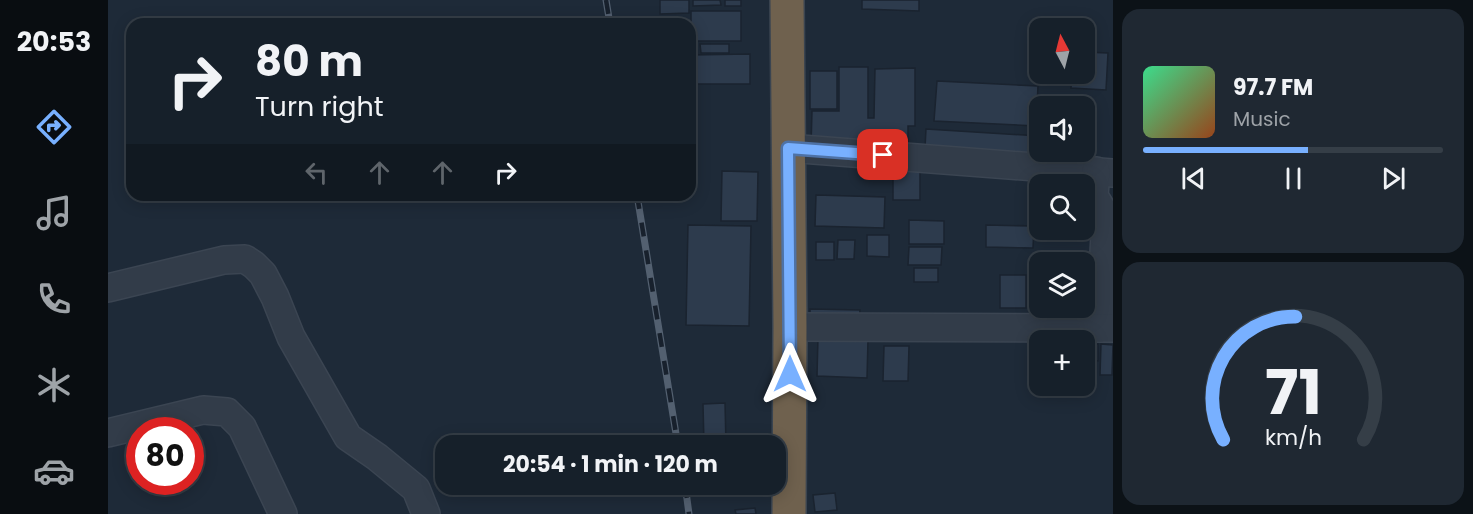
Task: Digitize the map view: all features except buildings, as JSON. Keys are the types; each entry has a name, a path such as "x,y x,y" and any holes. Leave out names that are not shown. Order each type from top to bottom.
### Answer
{"highway":[{"path":"787,0 789,514"}],"street":[{"path":"788,148 1105,172 1094,196 1106,216 1107,328 790,327"},
{"path":"108,288 224,260 245,259 254,265 263,274 291,337 348,437 416,489 426,514"},
{"path":"108,433 203,410 226,412 242,427 283,514"}],"railway":[{"path":"606,0 609,18"},
{"path":"638,201 676,435"},
{"path":"686,495 689,514"}],"route":[{"path":"790,374 788,148 883,155"}]}
